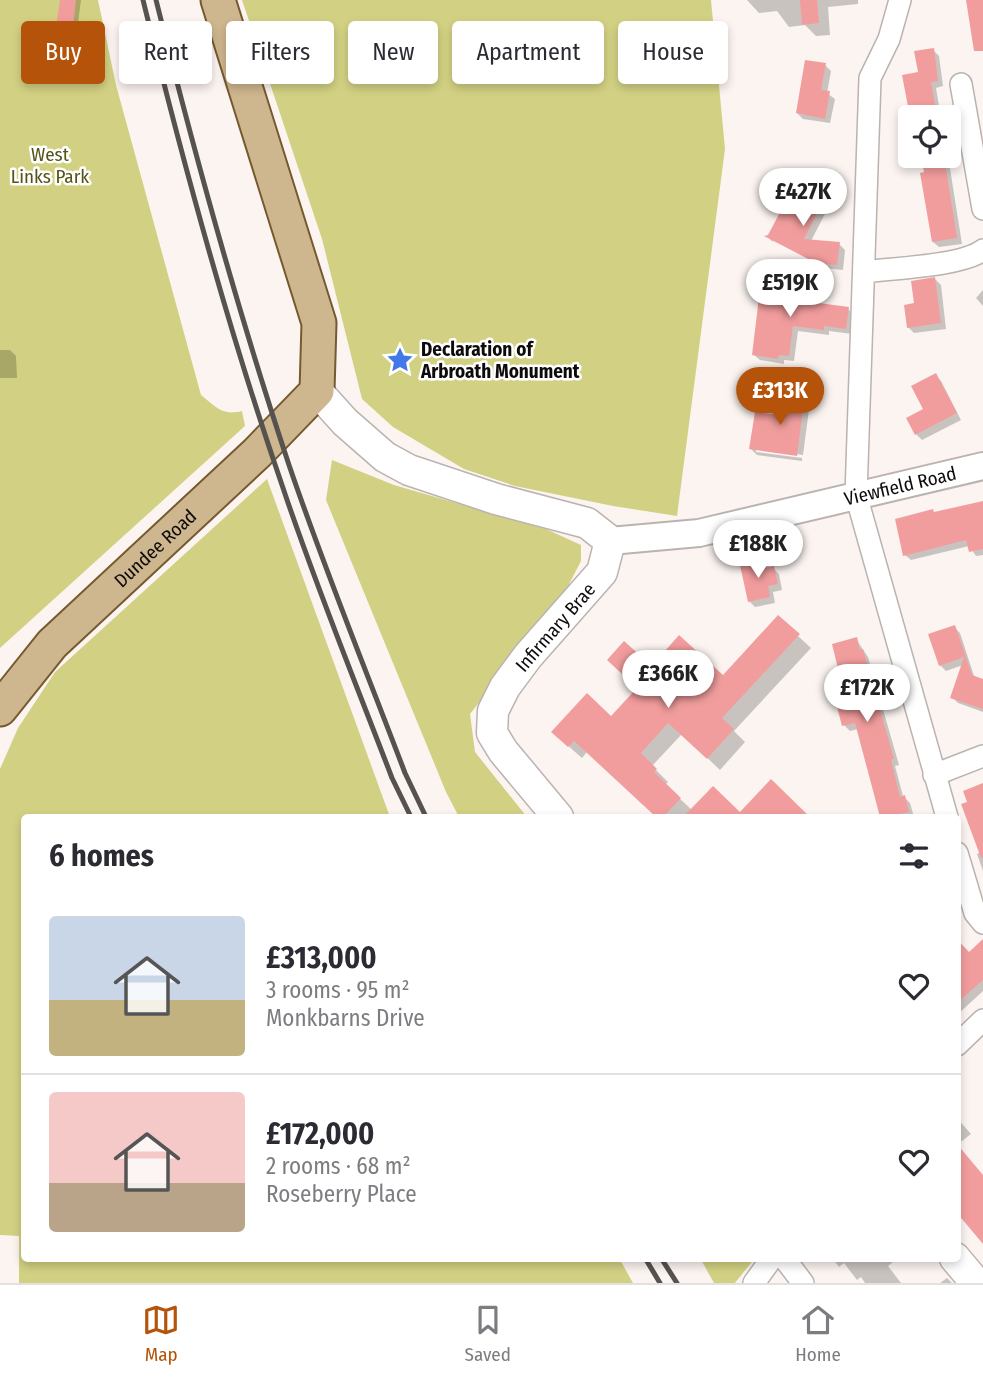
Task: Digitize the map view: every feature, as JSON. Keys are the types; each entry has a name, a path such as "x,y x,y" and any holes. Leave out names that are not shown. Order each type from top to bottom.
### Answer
{"main road":[{"path":"218,0 319,323 317,391 345,422 385,457 409,470 496,499 587,523 610,541"},
{"name":"Dundee Road","path":"0,709 52,644 257,453 317,391"},
{"name":"Infirmary Brae","path":"556,814 503,751 492,733 493,711 505,687 528,656 602,572 610,541"},
{"path":"959,1262 976,1283"}],"street":[{"path":"900,0 889,39 870,78 856,495 946,814"},
{"path":"961,84 983,209"},
{"path":"865,272 959,259 975,256 983,250"},
{"name":"Viewfield Road","path":"610,541 699,533 983,466"},
{"path":"934,775 983,756"},
{"path":"961,866 975,913 983,923"},
{"path":"961,1041 983,1020"},
{"path":"754,1283 769,1262"},
{"path":"787,1262 803,1283"}],"green space":[{"name":"West Links Park","path":"0,0 98,0 102,21 21,21 21,84 105,84 105,33 116,85 201,395 224,411 242,411 245,426 0,648"},
{"path":"242,0 711,0 713,21 618,21 618,84 719,84 725,149 677,516 515,486 464,469 393,427 362,399 322,239 270,84 334,84 334,21 249,21"},
{"path":"332,460 394,485 546,529 581,545 581,561 564,594 470,714 475,752 525,814 457,814 326,500"},
{"path":"267,479 389,814 21,814 21,1262 621,1262 633,1283 19,1283 19,1236 0,1235 0,769 18,728 55,672"},
{"path":"702,1262 752,1262 735,1283 714,1283"}],"building":[{"path":"60,0 76,0 74,21 57,21"},
{"path":"800,0 817,0 819,23 802,25"},
{"path":"966,0 983,0 983,51 974,51"},
{"path":"934,48 938,81 931,82 935,105 908,105 902,75 918,72 914,51"},
{"path":"805,60 826,63 821,90 830,91 825,119 796,113"},
{"path":"923,168 946,168 957,238 932,242 920,173 924,172"},
{"path":"795,184 824,199 804,239 840,242 837,265 816,263 764,236 768,235"},
{"path":"775,277 798,280 796,300 849,307 846,329 824,326 824,330 793,326 789,356 779,355 778,359 752,355 759,297 773,299"},
{"path":"935,277 941,323 907,328 904,305 914,303 911,281"},
{"path":"936,373 957,413 915,435 906,418 923,409 911,386"},
{"path":"783,391 805,394 797,456 749,449 755,412 780,415"},
{"path":"983,501 983,549 969,552 966,540 903,556 895,519 933,509 934,512"},
{"path":"763,560 764,568 774,566 778,584 768,586 770,597 748,602 740,565"},
{"path":"778,615 800,634 722,718 734,729 707,759 668,723 641,753 657,769 654,772 681,798 666,814 653,814 574,741 568,747 551,732 587,693 611,716 637,688 607,660 624,641 652,666 679,635 723,675"},
{"path":"955,625 972,675 983,679 983,709 950,698 964,657 939,666 928,634"},
{"path":"857,637 860,650 863,649 894,759 891,760 900,797 905,795 909,812 879,814 855,723 842,726 835,699 832,700 828,685 841,681 832,644"},
{"path":"771,779 807,814 686,814 713,786 740,812"},
{"path":"983,783 981,858 961,804 967,802 963,791"},
{"path":"983,939 983,980 961,999 961,943 969,952"},
{"path":"961,1149 983,1175 983,1244 961,1218"}],"railway":[{"path":"143,0 207,244 262,425 322,596 392,778 410,814"},
{"path":"156,0 218,234 289,465 405,773 425,814"},
{"path":"647,1262 660,1283"},
{"path":"664,1262 677,1283"}],"place":[{"name":"Declaration of Arbroath Monument","path":"400,360"}]}
